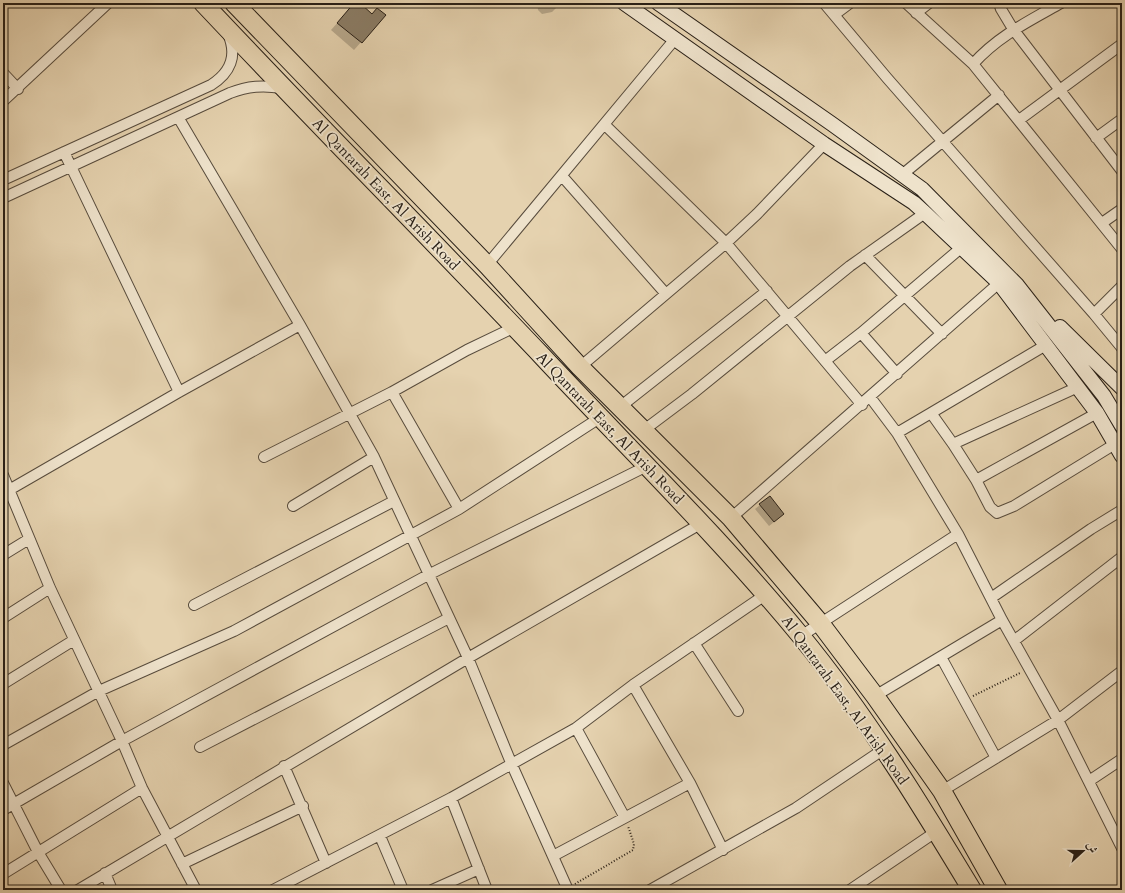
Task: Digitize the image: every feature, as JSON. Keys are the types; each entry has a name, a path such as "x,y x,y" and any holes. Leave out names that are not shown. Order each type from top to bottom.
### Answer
{"highway":[{"name":"Al Qantarah East, Al Arish Road","path":"203,3 282,88 702,523 801,636 884,750 972,890"},
{"name":"Al Qantarah East, Al Arish Road","path":"234,3 487,265 580,367 731,518 820,622 875,696 942,791 998,890"}],"main road":[{"path":"624,3 824,144 914,203 999,283 1097,413 1119,450"},
{"path":"658,3 903,174 922,189 1122,388"},
{"path":"1017,285 1104,396 1122,426"}],"street":[{"path":"3,102 108,3"},
{"path":"824,3 1122,348"},
{"path":"834,15 850,3"},
{"path":"906,3 973,64 1122,249"},
{"path":"916,13 929,3"},
{"path":"999,3 1000,8 1013,29 1122,171"},
{"path":"973,64 983,52 1013,29 1061,3"},
{"path":"3,180 212,85 229,69 232,51 231,40 225,27"},
{"path":"487,265 675,39"},
{"path":"1019,120 1122,44"},
{"path":"3,73 18,89"},
{"path":"3,198 244,88 257,86 282,88"},
{"path":"903,174 999,95"},
{"path":"178,117 300,325 374,457 468,658 512,765 553,856 566,889"},
{"path":"1096,138 1122,119"},
{"path":"605,125 726,243 862,405"},
{"path":"580,367 726,243 757,214 824,144"},
{"path":"64,152 179,392"},
{"path":"562,176 666,294"},
{"path":"1102,223 1122,209"},
{"path":"644,430 865,255 925,213"},
{"path":"826,361 962,248"},
{"path":"865,255 942,334"},
{"path":"731,518 862,405 999,283"},
{"path":"1094,314 1122,286"},
{"path":"620,407 766,291"},
{"path":"9,490 179,392 300,325"},
{"path":"264,457 392,392 467,350 515,328"},
{"path":"861,332 897,374"},
{"path":"897,433 1046,345"},
{"path":"953,444 1078,387"},
{"path":"392,392 459,509"},
{"path":"870,397 897,433 958,534 1002,620 1015,640 1058,720 1122,848"},
{"path":"931,412 976,480 990,507 993,511 1000,513 1119,450"},
{"path":"976,480 1097,413"},
{"path":"3,745 99,691 234,632 459,509 601,417"},
{"path":"293,506 374,457"},
{"path":"3,810 122,741 428,575 647,466"},
{"path":"3,475 50,588 99,691 142,788 196,890"},
{"path":"194,605 394,501"},
{"path":"991,598 1085,533 1122,510"},
{"path":"78,890 284,766 702,523"},
{"path":"801,636 820,622 958,534"},
{"path":"3,555 29,538"},
{"path":"1015,640 1122,557"},
{"path":"3,618 50,588"},
{"path":"273,890 380,836 512,765 576,728 633,685 765,595"},
{"path":"200,747 449,618"},
{"path":"875,696 1002,620"},
{"path":"3,684 74,640"},
{"path":"694,643 738,711"},
{"path":"941,657 996,758"},
{"path":"942,791 1058,720 1122,671"},
{"path":"633,685 690,783 724,850"},
{"path":"576,728 624,816"},
{"path":"650,890 724,850 796,808 884,750"},
{"path":"1088,781 1122,759"},
{"path":"284,766 303,806 326,863"},
{"path":"3,783 12,804 38,852 61,890"},
{"path":"553,856 624,816 690,783"},
{"path":"3,874 142,788"},
{"path":"451,798 487,890"},
{"path":"182,864 303,806"},
{"path":"850,890 936,831"},
{"path":"380,836 403,890"},
{"path":"432,890 479,869"},
{"path":"105,873 112,890"}],"path":[{"path":"973,696 1030,668"},
{"path":"566,889 633,850 634,844 624,816"}],"building":[{"path":"354,3 360,3 372,14 377,8 386,15 362,43 337,23"},
{"path":"770,496 784,514 774,522 759,504"}]}
